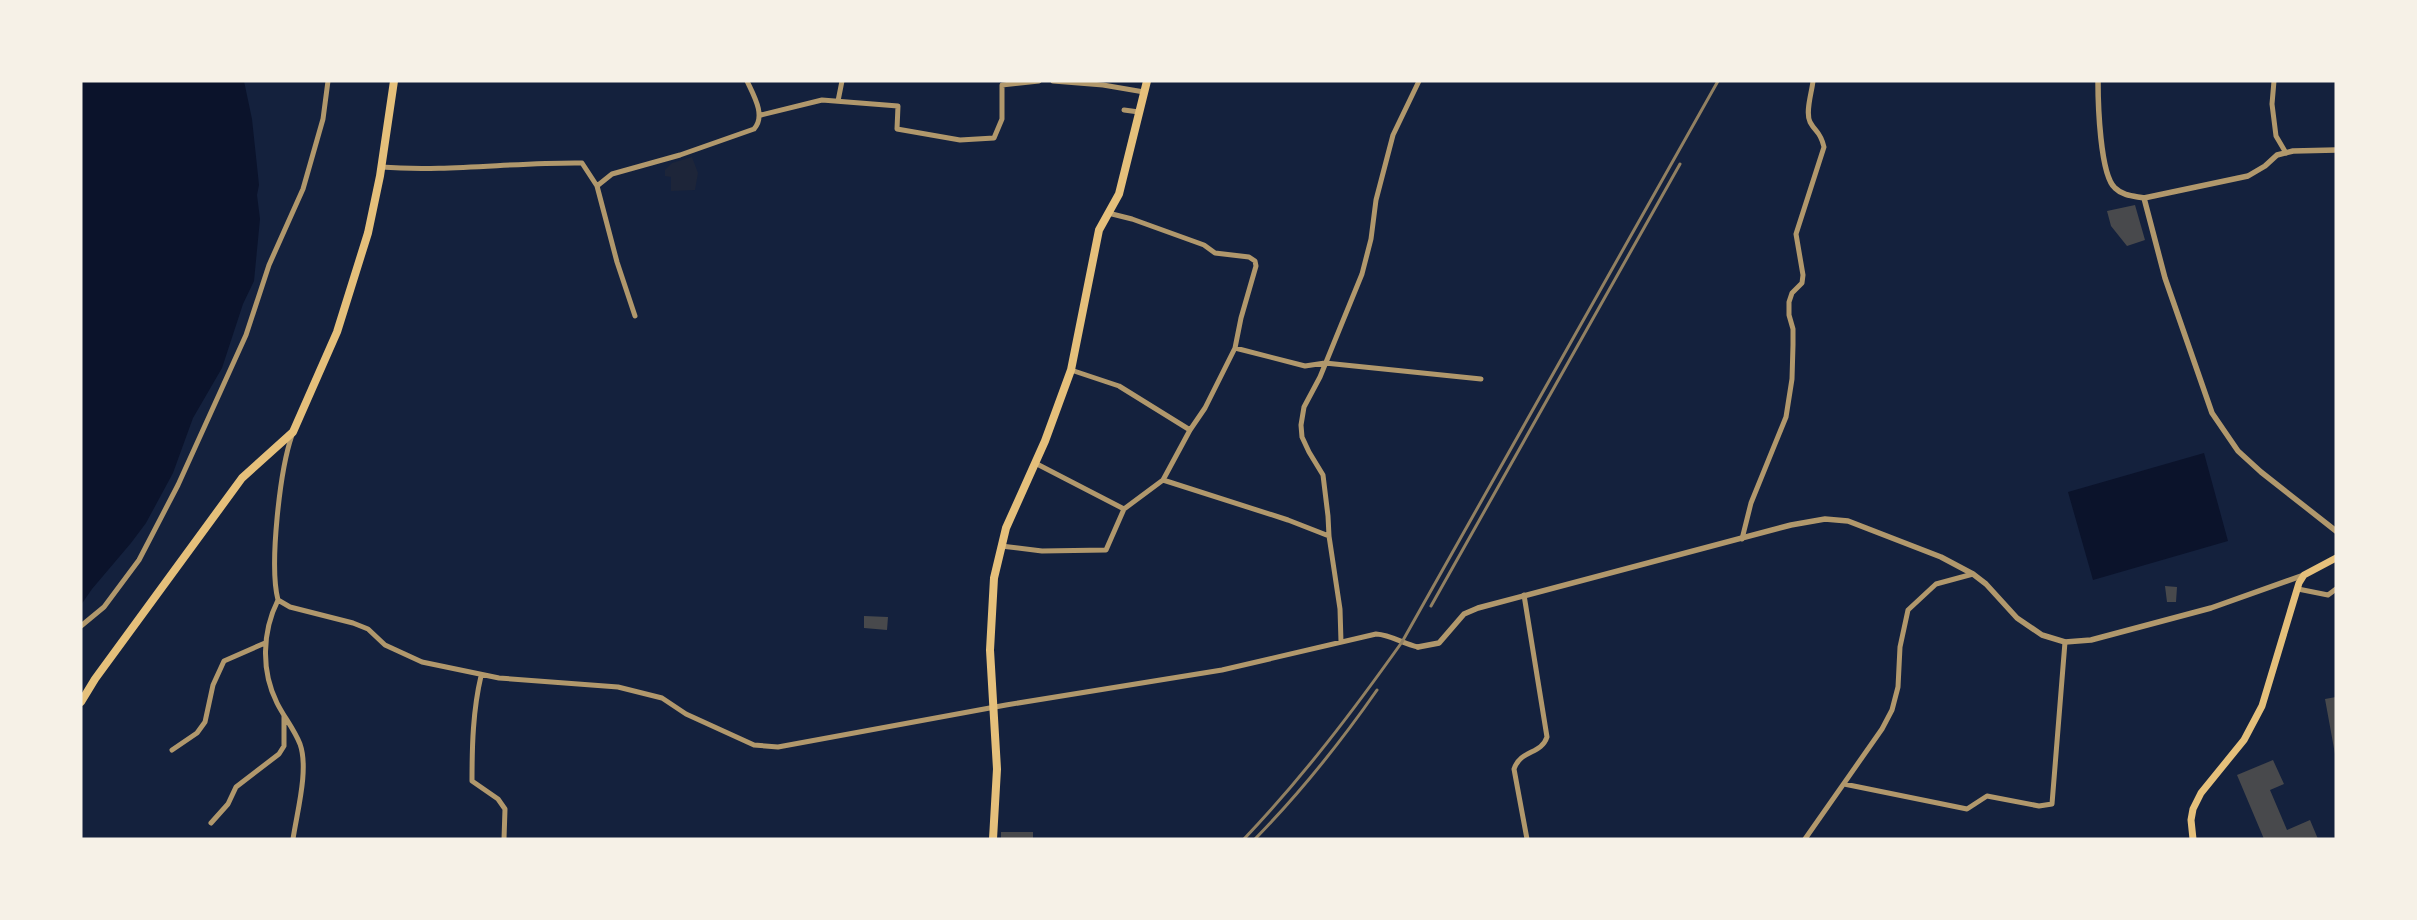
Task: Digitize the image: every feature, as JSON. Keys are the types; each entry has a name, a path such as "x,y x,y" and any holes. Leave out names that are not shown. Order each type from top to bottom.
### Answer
{"main road":[{"path":"81,702 242,478 292,432 337,332 368,234 381,167 394,81"},
{"path":"993,839 996,769 992,709 991,603 1001,546 1006,528 1035,463 1071,370 1099,230 1118,194 1146,81"},
{"path":"2193,839 2191,820 2193,809 2201,793 2244,740 2262,706 2298,588 2304,575 2336,558"}],"street":[{"path":"81,626 104,607 139,560 178,485 246,335 269,265 303,189 324,119 328,81"},
{"path":"597,186 612,174 644,166 744,134 754,129 759,124 761,115 747,81"},
{"path":"838,101 842,81"},
{"path":"761,115 815,101 898,106 897,129 960,140 994,138 1002,119 1002,85 1038,81"},
{"path":"1052,81 1103,85 1144,92"},
{"path":"1341,642 1340,609 1329,536 1323,475 1302,437 1301,425 1304,406 1325,362 1362,274 1371,239 1376,200 1393,135 1419,81"},
{"path":"1742,539 1751,503 1786,418 1792,379 1793,329 1789,316 1789,302 1802,283 1803,275 1796,234 1824,147 1821,134 1810,122 1809,110 1813,81"},
{"path":"2098,81 2105,170 2114,188 2126,195 2144,198 2248,176 2265,166 2277,155 2286,153 2336,150"},
{"path":"2274,81 2272,104 2276,136 2286,153"},
{"path":"1124,110 1139,112"},
{"path":"381,167 418,170 550,162 582,163 597,186 617,262 635,316"},
{"path":"2144,198 2165,278 2212,413 2244,456 2336,531"},
{"path":"1001,546 1042,551 1106,550 1124,509 1164,480 1190,430 1206,408 1235,348 1241,318 1256,266 1255,261 1249,257 1215,253 1204,245 1132,219 1108,213"},
{"path":"1235,348 1305,366 1325,362 1481,379"},
{"path":"1071,370 1119,386 1190,430"},
{"path":"292,432 282,483 274,552 274,585 278,600 269,618 265,643 269,683 284,716 300,744 303,761 293,839"},
{"path":"1035,463 1124,509"},
{"path":"1164,480 1288,520 1329,536"},
{"path":"278,600 290,607 353,623 368,629 385,645 422,662 481,676 558,684 618,687 662,698 686,714 754,745 778,747 1222,670 1376,634 1386,635 1418,647 1439,643 1456,622 1470,611 1524,595 1792,525 1825,519 1848,521 1941,557 1973,574 1986,584 2018,618 2042,635 2065,642 2091,640 2212,608 2304,575"},
{"path":"1805,839 1882,729 1892,710 1898,687 1900,647 1908,610 1936,584 1973,574"},
{"path":"2298,588 2328,595 2336,589"},
{"path":"1524,595 1547,737 1545,744 1538,749 1524,754 1517,760 1514,769 1527,839"},
{"path":"1844,784 1967,809 1987,796 2039,806 2052,804 2065,642"},
{"path":"172,750 197,733 205,722 213,684 224,661 265,643"},
{"path":"481,676 475,707 472,781 498,799 505,809 504,839"},
{"path":"211,823 228,804 236,788 279,754 284,746 284,716"}],"shaded area":[{"path":"81,81 244,81 252,119 259,185 257,195 260,219 254,281 243,304 222,368 193,418 173,473 146,523 81,605"},
{"path":"692,157 698,173 695,190 671,191 671,177 665,176 665,170 672,163"},
{"path":"2204,453 2228,541 2093,580 2068,492"}],"building":[{"path":"2135,205 2145,240 2127,246 2111,226 2107,211"},
{"path":"2165,586 2177,587 2176,602 2167,602"},
{"path":"864,616 888,617 887,630 864,628"},
{"path":"2336,697 2336,754 2335,754 2325,699"},
{"path":"2273,760 2284,784 2270,790 2287,830 2310,820 2318,839 2264,839 2237,775"},
{"path":"1001,832 1033,832 1033,839 1001,839"}],"railway":[{"path":"1244,839 1287,792 1327,743 1402,642 1718,81"},
{"path":"1431,606 1680,164"},
{"path":"1255,839 1319,767 1377,690"}]}
